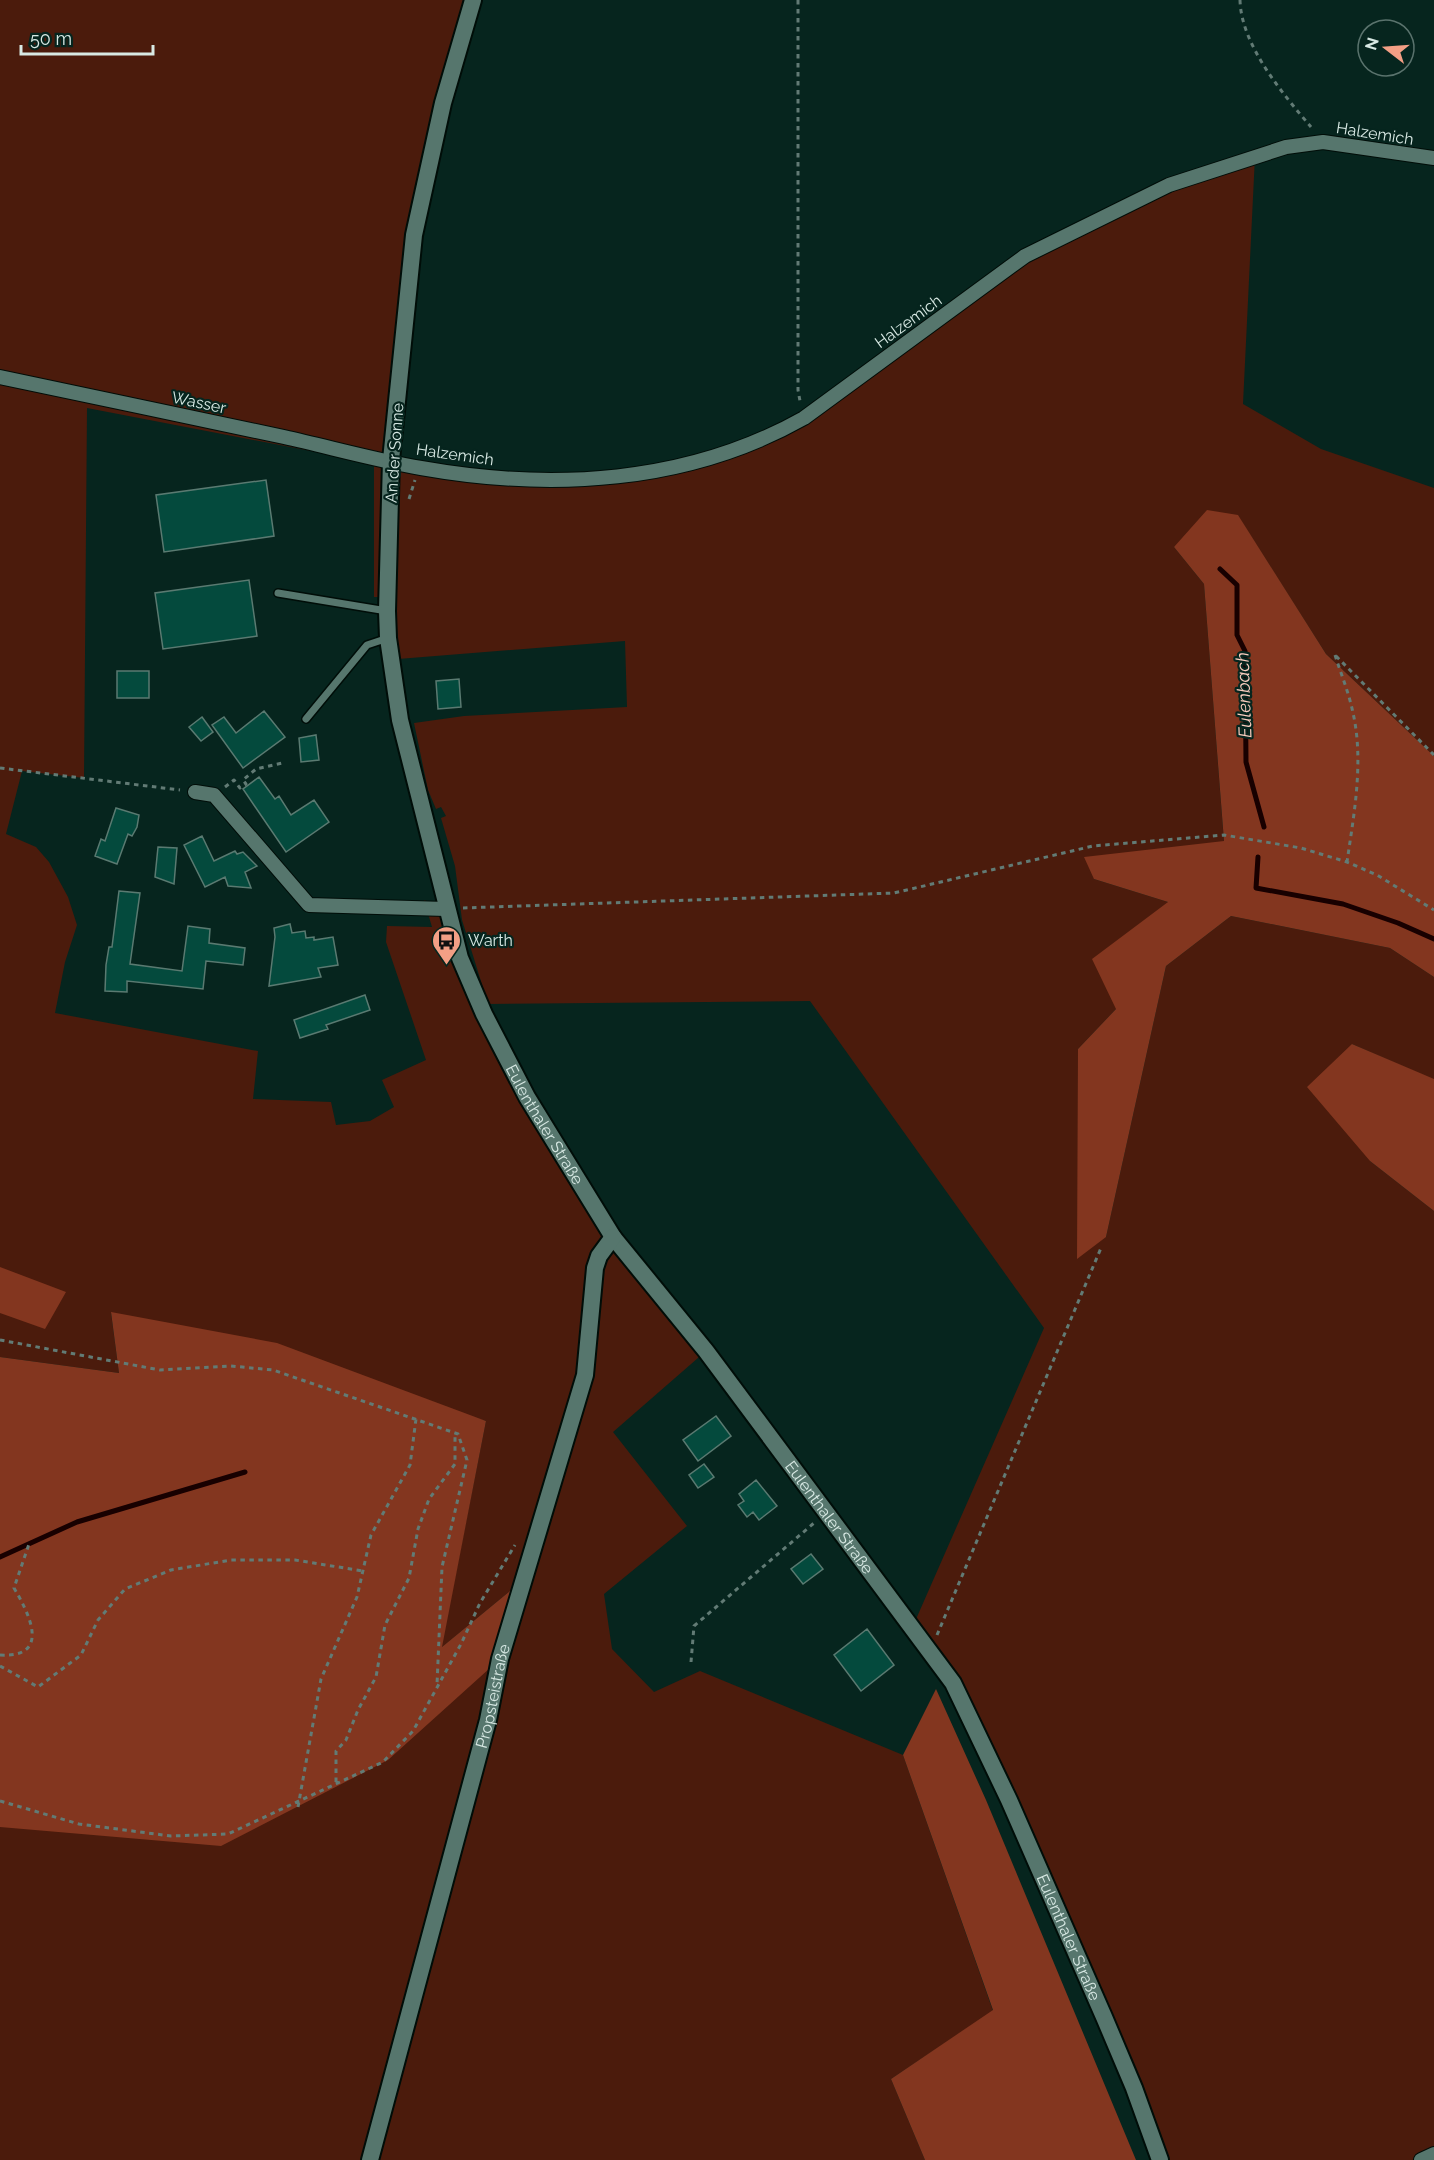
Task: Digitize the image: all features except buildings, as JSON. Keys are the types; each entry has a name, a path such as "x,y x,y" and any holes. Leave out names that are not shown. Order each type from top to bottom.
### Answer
{"street":[{"name":"An der Sonne","path":"446,909 400,720 388,638 391,460 414,235 441,114 473,0"},
{"name":"Halzemich","path":"391,460 421,468 512,478 583,481 632,475 719,455 777,433 804,418 1025,256 1169,185 1286,147 1323,141 1434,158"},
{"name":"Wasser","path":"0,377 391,460"},
{"path":"195,792 214,795 309,905 446,909"},
{"name":"Eulenthaler Straße","path":"446,909 460,958 484,1014 527,1097 613,1237 706,1351 953,1683 1009,1800 1134,2088 1160,2160"},
{"name":"Propsteistraße","path":"370,2160 488,1720 500,1659 585,1375 595,1268 599,1256 613,1237"},
{"path":"1421,2160 1434,2154"}],"lane":[{"path":"278,593 387,611"},
{"path":"306,719 367,645 388,638"}],"path":[{"path":"798,0 798,390 804,418"},
{"path":"1240,0 1254,48 1282,94 1323,141"},
{"path":"1347,862 1355,806 1357,762 1354,714 1335,655 1434,755"},
{"path":"237,783 240,788 246,784 243,780 255,769 282,763"},
{"path":"0,768 195,792"},
{"path":"446,909 894,893 1092,846 1224,834 1301,848 1347,862 1377,874 1434,910"},
{"path":"931,1651 1101,1248"},
{"path":"0,1340 160,1370 231,1366 273,1370 458,1434 467,1460 442,1567 437,1685"},
{"path":"298,1807 321,1680 357,1597 371,1535 410,1465 416,1419"},
{"path":"336,1782 336,1751 346,1740 358,1710 376,1677 385,1625 409,1578 418,1529 429,1498 455,1464 455,1432"},
{"path":"691,1662 694,1626 827,1512"},
{"path":"0,1655 16,1656 26,1651 31,1643 32,1632 27,1610 14,1588 29,1544"},
{"path":"0,1802 79,1824 171,1836 228,1834 383,1762 413,1731 461,1644 480,1603 515,1545"},
{"path":"0,1666 38,1687 81,1655 98,1620 125,1588 171,1570 231,1560 295,1560 363,1570"}],"shaded area":[{"path":"0,0 473,0 427,166 391,460 534,480 632,475 777,433 1025,256 1169,185 1255,156 1243,404 1321,449 1434,488 1434,756 1326,654 1238,516 1174,547 1204,584 1224,842 1094,879 1168,902 1116,1009 1078,1049 1106,1237 1166,966 1231,916 1390,948 1434,977 1434,1080 1352,1044 1370,1161 1434,1211 1434,2160 1160,2160 1009,1800 913,1626 1044,1328 810,1001 488,1004 462,920 455,866 441,818 446,816 441,807 436,809 428,790 414,723 464,716 627,707 625,641 398,659 396,597 374,597 374,463 87,408 84,778 22,771 6,834 36,847 49,862 68,897 77,925 65,962 55,1013 258,1051 253,1099 331,1102 336,1125 370,1121 394,1107 382,1080 426,1060 386,942 387,926 432,927 424,900 446,909 460,958 613,1237 706,1351 613,1432 687,1526 604,1594 612,1649 654,1692 700,1671 903,1755 993,2011 891,2079 925,2160 0,2160 0,1823 228,1834 521,1582 441,1648 486,1421 111,1313 119,1373 0,1357"},
{"path":"1207,510 1238,515 1326,654 1434,756 1434,977 1390,948 1231,916 1166,966 1106,1237 1077,1259 1078,1049 1116,1009 1092,959 1168,902 1094,879 1084,857 1224,841 1204,584 1174,547"},
{"path":"1352,1044 1434,1079 1434,1211 1370,1161 1307,1087"},
{"path":"0,1267 66,1292 45,1329 0,1313"},
{"path":"111,1312 277,1343 486,1421 442,1647 522,1581 500,1659 388,1760 221,1846 0,1827 0,1357 119,1373"},
{"path":"936,1689 986,1800 1136,2160 925,2160 891,2079 993,2010 903,1755"}],"waterway":[{"name":"Eulenbach","path":"1220,569 1237,585 1237,635 1245,651 1246,762 1264,827"},
{"name":"Eulenbach","path":"1258,857 1256,888 1343,904 1398,923 1434,939"},
{"path":"0,1557 77,1522 245,1472"}],"place":[{"name":"Warth","path":"447,966"}]}
